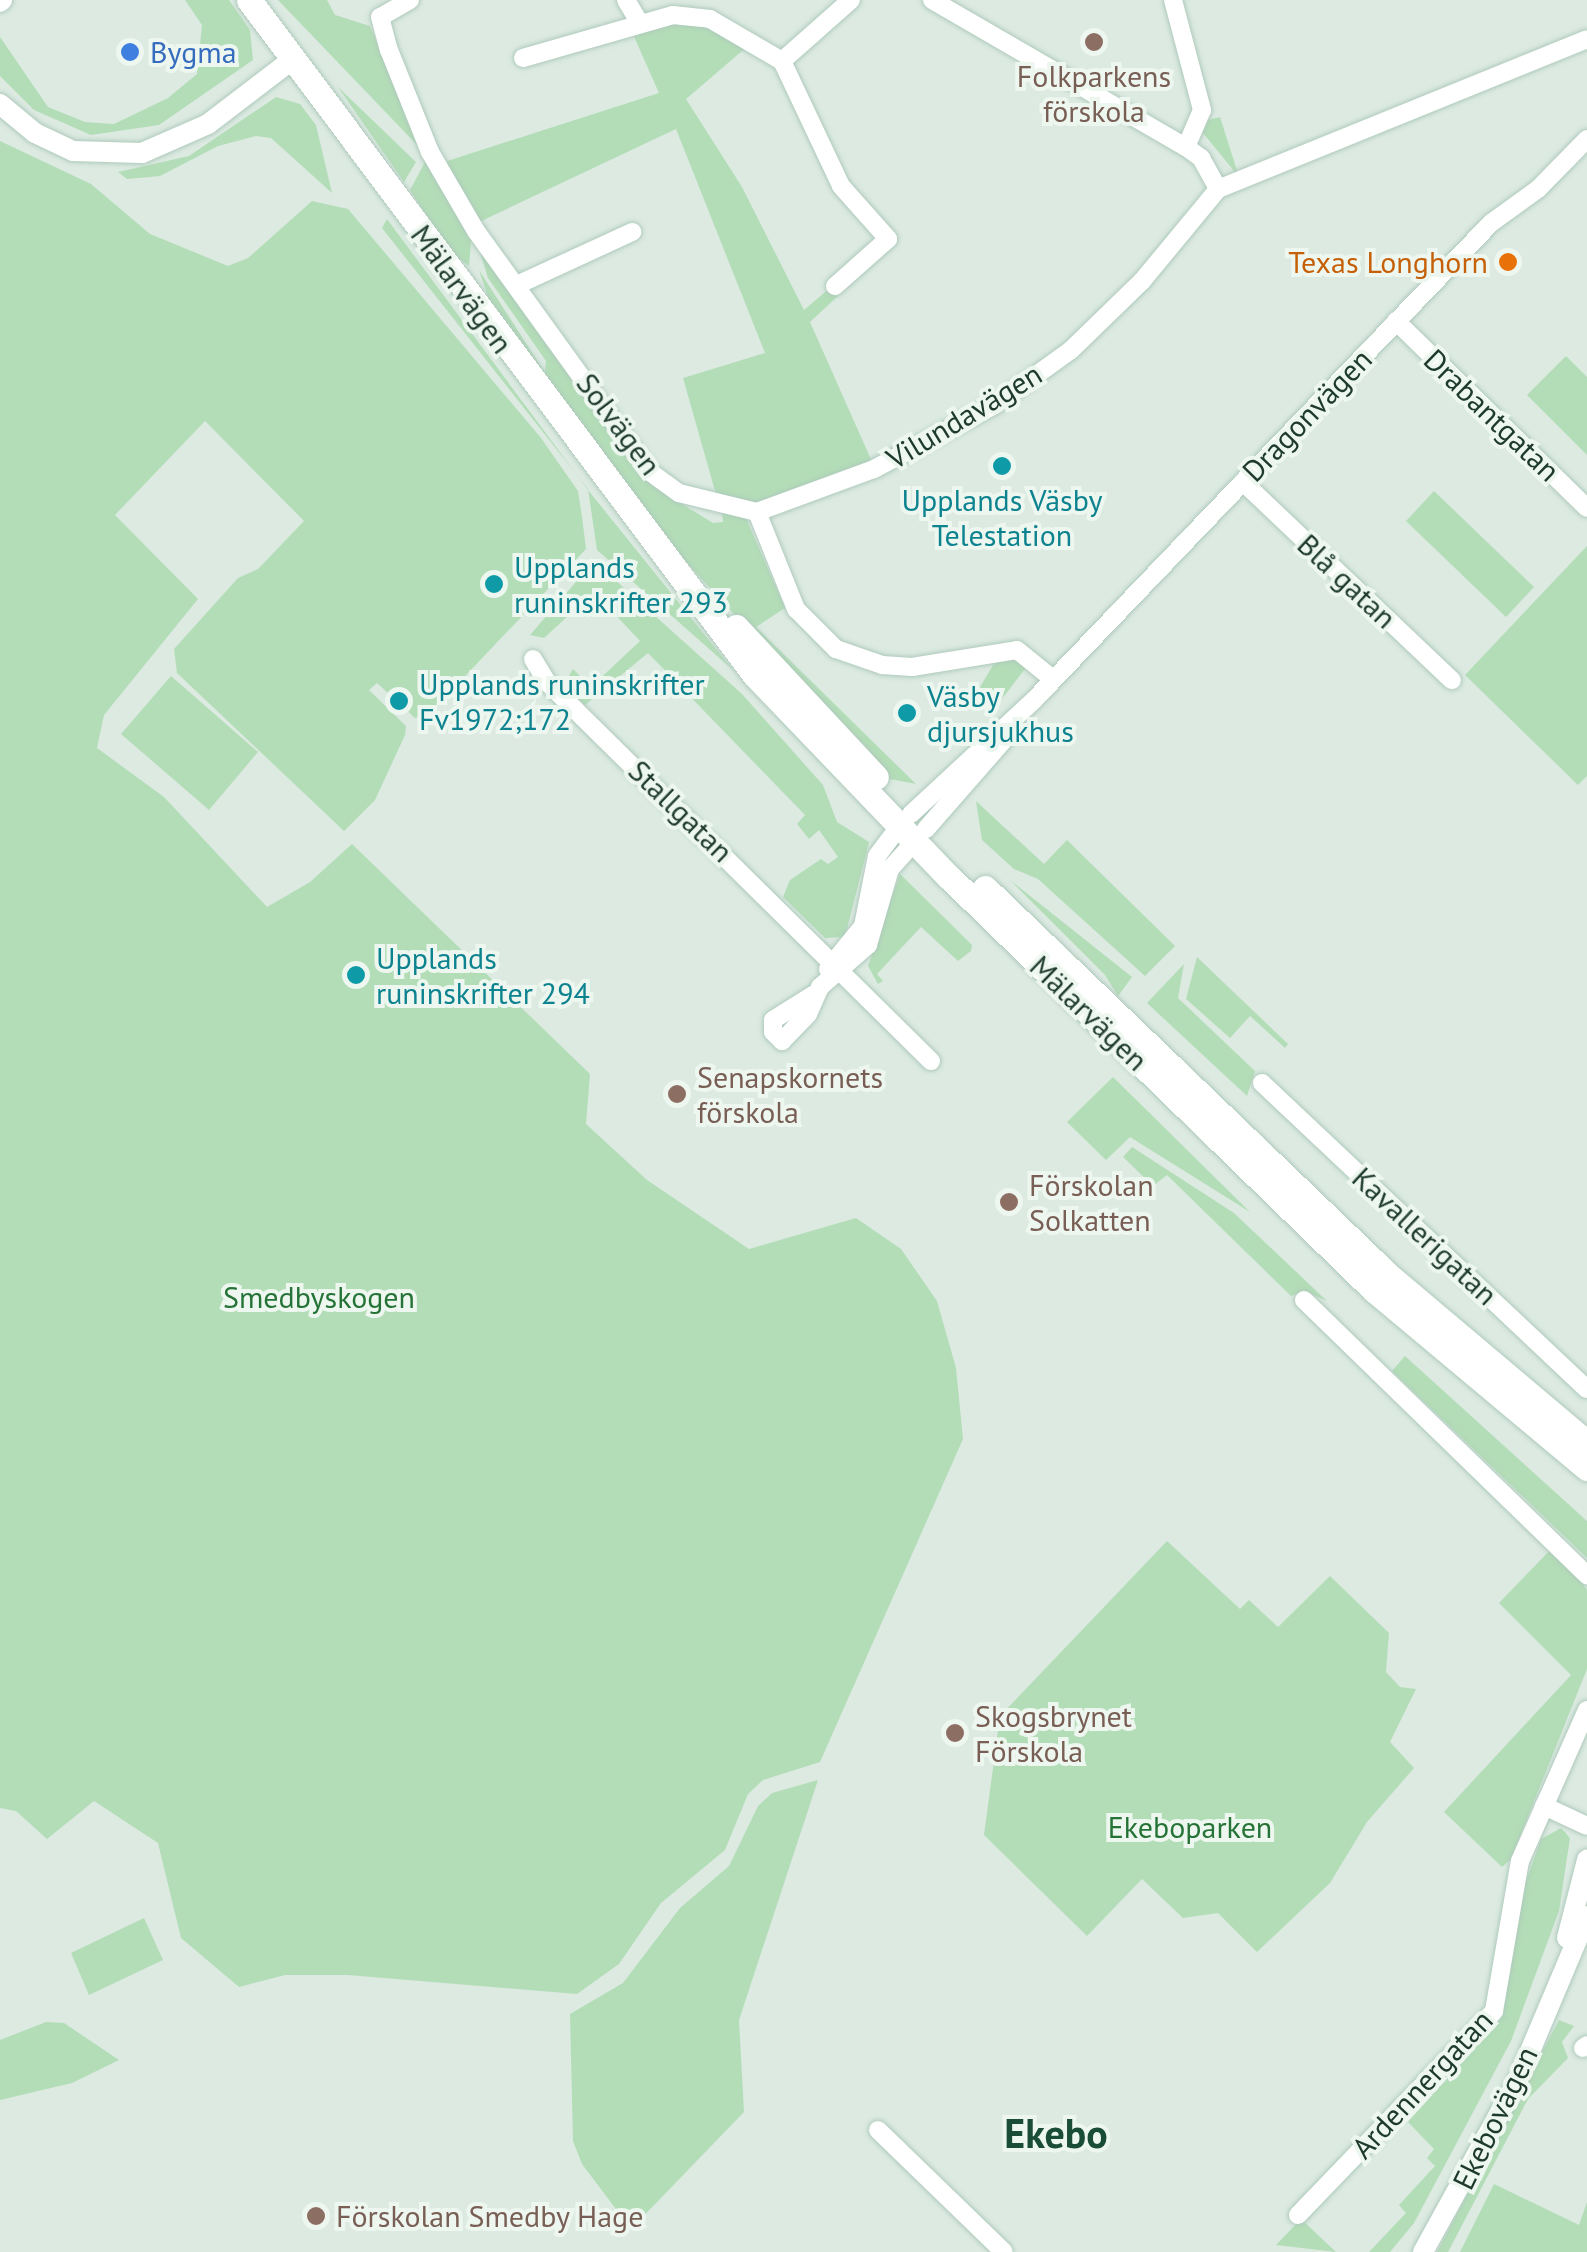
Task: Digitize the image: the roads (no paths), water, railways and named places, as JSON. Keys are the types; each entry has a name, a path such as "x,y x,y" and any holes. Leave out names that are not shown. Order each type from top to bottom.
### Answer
{"main road":[{"name":"Mälarvägen","path":"250,0 633,517 913,827 1374,1290 1587,1468"},
{"name":"Mälarvägen","path":"913,827 1388,1275 1587,1444"}],"street":[{"name":"Solvägen","path":"410,0 380,17 389,50 455,198 650,472 679,493 757,512"},
{"path":"626,0 639,22"},
{"path":"782,61 851,0"},
{"path":"932,0 1186,146 1202,158 1218,188"},
{"path":"1173,0 1202,110 1186,146"},
{"path":"523,58 673,15 710,19 782,61 841,186 888,240 835,286"},
{"name":"Vilundavägen","path":"757,512 874,470 996,404 1071,350 1142,281 1218,188 1587,40"},
{"path":"0,104 35,133 73,151 142,154 208,124 293,59"},
{"name":"Dragonvägen","path":"913,827 984,768 1034,699 1491,223 1538,189 1587,139"},
{"path":"517,285 632,232"},
{"name":"Drabantgatan","path":"1396,322 1587,508"},
{"name":"Blå gatan","path":"1242,482 1452,680"},
{"path":"757,512 796,609 836,649 870,662 912,667 1006,648 1029,655 1053,679"},
{"name":"Stallgatan","path":"533,658 546,681 840,965 932,1061"},
{"path":"816,991 840,965 868,945 890,869 913,827"},
{"name":"Kavallerigatan","path":"1262,1084 1587,1389"},
{"path":"1304,1300 1587,1575"},
{"name":"Ardennergatan","path":"1298,2215 1494,2011 1520,1861 1587,1710"},
{"path":"1544,1806 1587,1826"},
{"name":"Ekebovägen","path":"1558,1978 1587,1860"},
{"name":"Ekebovägen","path":"1423,2252 1517,2082 1587,1916"},
{"path":"878,2130 1004,2252"}],"place":[{"name":"Folkparkens förskola","path":"1094,42"},
{"name":"Bygma","path":"130,52"},
{"name":"Texas Longhorn","path":"1508,262"},
{"name":"Upplands Väsby Telestation","path":"1002,466"},
{"name":"Upplands runinskrifter 293","path":"494,584"},
{"name":"Upplands runinskrifter Fv1972;172","path":"399,701"},
{"name":"Väsby djursjukhus","path":"907,713"},
{"name":"Upplands runinskrifter 294","path":"356,975"},
{"name":"Senapskornets förskola","path":"677,1094"},
{"name":"Förskolan Solkatten","path":"1009,1202"},
{"name":"Skogsbrynet Förskola","path":"955,1733"},
{"name":"Förskolan Smedby Hage","path":"316,2216"}],"district":[{"name":"Ekebo","path":"1056,2133"}],"park label":[{"name":"Smedbyskogen","path":"319,1297"},
{"name":"Ekeboparken","path":"1190,1827"}]}
